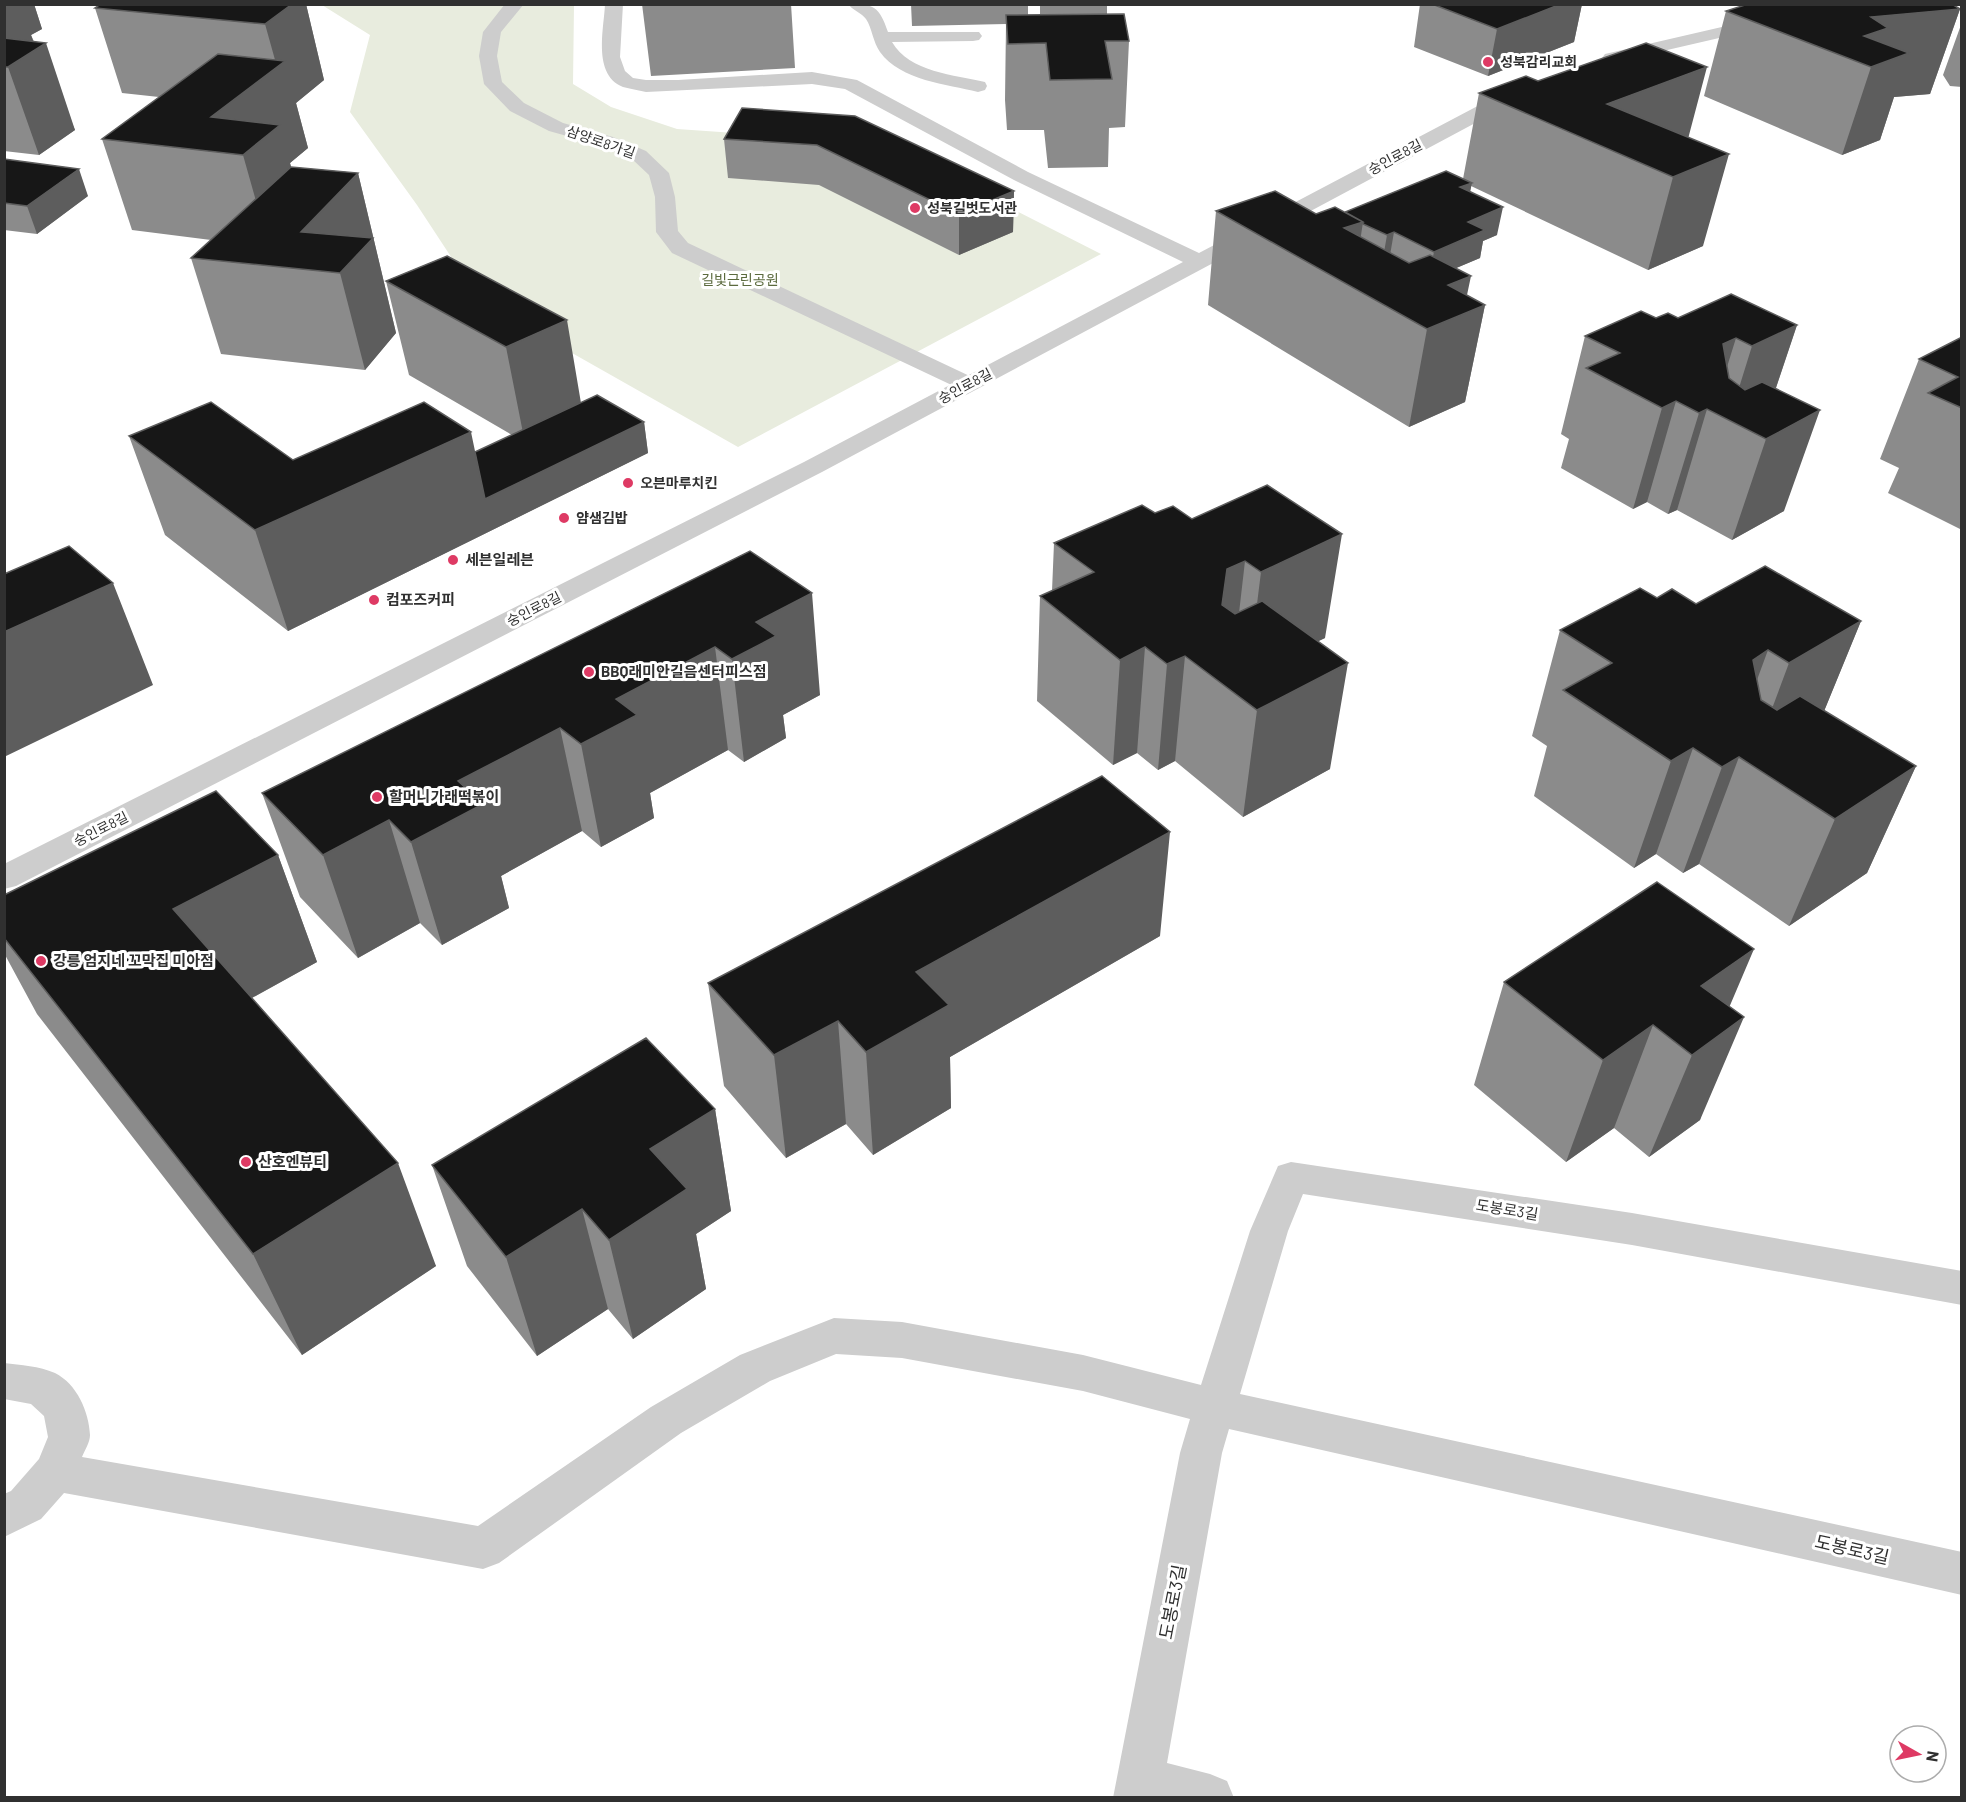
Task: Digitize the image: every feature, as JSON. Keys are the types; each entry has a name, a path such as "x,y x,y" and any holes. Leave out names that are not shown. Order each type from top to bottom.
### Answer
{"street":[{"name":"삼양로8가길","path":"516,4 504,15 492,32 488,56 493,84 517,106 556,127 606,141 639,155 659,173 665,197 667,232 680,248 968,384"},
{"path":"614,4 611,57 617,73 627,82 646,86 678,86 812,78 850,84 1021,176 1198,261"},
{"path":"856,4 874,16 880,38 891,56 908,66 978,86"},
{"path":"1588,65 1633,51 1754,24 1789,21"},
{"path":"880,38 973,36"},
{"name":"숭인로8길","path":"4,878 803,472 1198,261 1537,84"},
{"name":"도봉로3길","path":"1138,1790 1201,1453 1269,1231 1290,1177 1632,1229 1962,1288"},
{"path":"55,1472 483,1548 666,1419 755,1368 834,1336 902,1340 1083,1373 1215,1407"},
{"path":"4,1381 42,1387 63,1407 69,1437 55,1472 26,1505 4,1517"},
{"name":"도봉로3길","path":"1215,1407 1962,1574"},
{"path":"1138,1790 1210,1797"}],"green space":[{"name":"길빛근린공원","path":"322,5 574,5 573,84 611,107 677,129 883,143 1101,254 738,447 480,301 417,205 350,112 370,35"}],"building":[{"path":"101,4 292,4 265,24 95,8"},
{"path":"1432,4 1561,4 1497,29"},
{"path":"1748,4 1952,4 1960,9 1871,17 1888,28 1864,36 1909,53 1871,67 1726,11"},
{"path":"1124,14 1129,41 1105,41 1112,79 1050,80 1046,43 1008,44 1006,15"},
{"path":"4,38 46,43 8,67 4,67"},
{"path":"1646,43 1707,67 1607,104 1729,154 1673,177 1479,93 1526,76 1538,81"},
{"path":"218,54 285,61 211,117 280,125 243,155 102,139"},
{"path":"742,108 855,116 1014,191 959,214 817,145 724,139"},
{"path":"4,159 79,169 27,206 4,203"},
{"path":"291,167 358,173 301,232 373,238 340,273 191,258"},
{"path":"1446,171 1472,183 1460,187 1503,207 1468,222 1485,230 1434,252 1394,232 1387,235 1363,224 1345,212"},
{"path":"1275,191 1316,214 1335,207 1363,222 1344,228 1409,263 1430,255 1471,276 1448,285 1485,305 1427,329 1216,211"},
{"path":"447,256 567,320 506,347 386,281"},
{"path":"1731,294 1797,325 1752,346 1736,338 1723,344 1729,378 1745,390 1762,382 1820,410 1766,439 1707,409 1699,413 1676,401 1662,408 1586,368 1620,353 1585,336 1641,311 1656,318 1668,313 1678,318"},
{"path":"1962,337 1962,408 1928,393 1958,377 1919,359"},
{"path":"597,395 644,422 485,499 475,452"},
{"path":"211,402 293,460 424,402 471,432 255,530 129,436"},
{"path":"1267,485 1342,534 1261,572 1245,561 1227,569 1222,605 1235,614 1262,601 1348,663 1257,710 1185,656 1167,664 1145,647 1120,660 1040,596 1094,572 1054,543 1142,505 1155,513 1173,506 1192,519"},
{"path":"69,546 113,583 4,632 4,574"},
{"path":"750,551 812,593 756,622 776,636 732,659 715,647 616,699 637,715 581,744 560,728 458,781 483,804 411,842 389,820 323,855 262,793"},
{"path":"1765,566 1861,621 1789,663 1768,650 1753,660 1761,700 1777,710 1800,696 1916,766 1835,819 1739,757 1722,767 1693,748 1671,761 1563,690 1612,663 1560,630 1640,588 1657,598 1672,589 1696,604"},
{"path":"1102,776 1170,832 916,972 949,1005 866,1052 838,1021 774,1055 708,983"},
{"path":"216,791 278,855 173,909 398,1163 253,1254 4,938 4,895"},
{"path":"1657,882 1754,949 1701,986 1744,1017 1692,1055 1653,1025 1603,1060 1504,982"},
{"path":"646,1038 715,1109 650,1149 687,1189 609,1240 582,1209 506,1257 432,1165"}],"place":[{"name":"성북감리교회","path":"1488,62"},
{"name":"성북길벗도서관","path":"915,208"},
{"name":"오븐마루치킨","path":"628,483"},
{"name":"얌샘김밥","path":"564,518"},
{"name":"세븐일레븐","path":"453,560"},
{"name":"컴포즈커피","path":"374,600"},
{"name":"BBQ래미안길음센터피스점","path":"589,672"},
{"name":"할머니가래떡볶이","path":"377,797"},
{"name":"강릉 엄지네 꼬막집 미아점","path":"41,961"},
{"name":"산호엔뷰티","path":"246,1162"}]}
